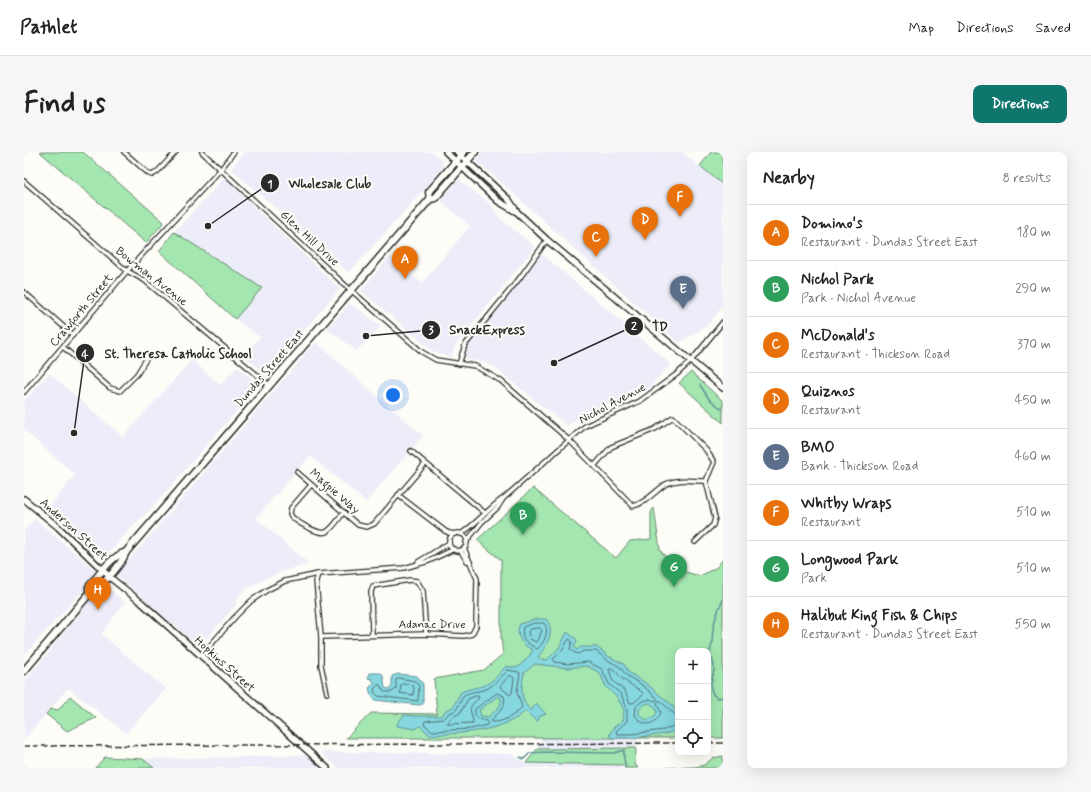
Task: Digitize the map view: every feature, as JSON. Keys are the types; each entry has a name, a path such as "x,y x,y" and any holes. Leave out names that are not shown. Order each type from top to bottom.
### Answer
{"main road":[{"path":"446,152 498,201 517,212 547,240 723,388"},
{"name":"Dundas Street East","path":"24,671 89,594 95,591 109,576 124,558 126,552 430,199 435,198 475,152"},
{"path":"460,153 509,200 517,212"},
{"name":"Dundas Street East","path":"430,199 429,192 456,162 460,153"},
{"name":"Anderson Street","path":"24,499 58,527 109,576"},
{"name":"Dundas Street East","path":"89,594 89,588 118,554 126,552"},
{"name":"Hopkins Street","path":"109,576 327,768"}],"street":[{"path":"124,152 152,175 157,172 176,152"},
{"name":"Glen Hill Drive","path":"202,152 351,290 422,352 436,360 475,366 501,381 569,440 633,506 639,505 654,492 667,484 678,480 706,481"},
{"name":"Crawforth Street","path":"24,392 127,271 221,169 234,152"},
{"name":"Bowman Avenue","path":"24,181 127,271 144,280 269,385"},
{"path":"459,364 465,345 519,279 547,240"},
{"path":"24,292 73,335"},
{"name":"Nichol Avenue","path":"461,534 471,527 585,426 640,401 677,374 691,361 723,322"},
{"path":"62,347 110,388 120,391 137,374 148,356"},
{"path":"595,466 611,447 655,429 674,417 706,450 714,462 706,481 715,518 713,525 695,542"},
{"path":"411,451 485,513"},
{"name":"Magpie Way","path":"297,472 360,526 370,527 425,464"},
{"path":"311,484 291,508 290,514 293,520 320,532 325,532 330,529 344,512"},
{"path":"398,495 444,531 461,534 465,537 466,542 464,548 460,550 454,549 429,561 413,564"},
{"name":"Nichol Avenue","path":"466,542 482,522 498,507 505,497"},
{"path":"444,531 454,549"},
{"path":"201,656 251,601 267,590 285,581 318,574 404,568 449,542 451,537 455,534"},
{"name":"Adanac Drive","path":"321,637 426,634 464,636 472,634 476,626 477,579 464,548"},
{"name":"Adanac Drive","path":"460,550 472,566"},
{"path":"318,574 316,580 321,637 321,665 327,693"},
{"path":"372,635 371,592 373,586 410,580 417,581 423,590 426,634"}],"shaded area":[{"path":"244,152 432,152 442,160 443,168 349,273 231,169"},
{"path":"482,152 682,152 723,186 723,306 708,325 679,343 476,160"},
{"path":"224,178 340,289 266,374 243,355 260,337 235,319 262,288 174,232"},
{"path":"458,179 489,203 502,220 535,247 455,346 451,358 432,351 361,291 390,256 422,283 470,226 440,200"},
{"path":"541,253 671,364 648,389 585,414 567,426 494,367 483,362 462,358 465,349"},
{"path":"349,304 355,306 381,326 357,351 327,329"},
{"path":"316,342 423,436 366,502 310,456 256,518 309,564 283,571 245,590 238,597 236,605 202,644 196,644 116,575"},
{"path":"192,360 220,385 237,367 259,385 150,510 104,558 46,511 75,475 24,430 24,401 49,373 123,437"},
{"path":"35,519 99,573 24,655 24,530"},
{"path":"104,584 125,602 101,634 166,689 126,733 68,688 24,740 24,682"},
{"path":"543,738 638,738 636,748 537,749"},
{"path":"320,752 512,754 526,763 626,765 625,768 339,768"},
{"path":"308,755 323,768 154,768 143,759"}],"green space":[{"path":"40,152 83,152 164,222 146,243"},
{"path":"711,152 723,152 723,185 700,166"},
{"path":"174,232 262,288 235,319 159,251"},
{"path":"691,372 723,401 723,423 679,383"},
{"path":"533,488 616,558 630,541 651,539 651,512 654,508 660,550 675,569 700,576 717,567 723,559 723,738 711,738 711,648 675,648 675,738 346,738 371,713 437,714 434,679 484,670 503,654 501,638 501,560 477,540"},
{"path":"70,696 96,718 67,731 46,714 51,709 58,710"},
{"path":"636,748 635,764 638,768 625,768 626,765 526,763 537,749"},
{"path":"723,756 723,768 667,768 695,767 704,765 713,758"},
{"path":"105,757 143,759 154,768 95,768"}],"water":[{"path":"535,619 546,619 550,626 550,636 538,658 539,659 547,660 559,648 567,632 576,639 577,642 574,647 577,650 581,647 597,647 608,656 624,664 628,672 644,682 671,704 675,710 675,730 665,734 632,738 612,738 609,735 613,728 623,720 624,710 617,697 606,687 600,673 587,666 568,668 535,664 524,673 522,694 527,707 531,711 536,703 546,714 540,716 538,721 525,711 519,717 498,726 464,733 430,735 420,726 415,729 397,726 404,715 442,716 445,711 453,707 461,692 488,683 497,677 506,666 517,668 527,659 533,650 520,640 518,628 520,624","holes":["498,696 501,698 498,709 488,717 481,716 479,710","649,703 655,707 657,712 655,716 646,720 639,714 639,710 645,704"]},
{"path":"370,673 381,673 385,688 389,689 392,687 392,676 398,674 417,676 423,684 423,704 419,705 375,700 371,695 369,688 374,683 372,679 368,678"}],"waterway":[{"path":"700,385 709,399 723,410"},
{"path":"723,600 715,621 712,638 713,642 710,651 714,665 711,688 717,698 723,697"},
{"path":"520,757 524,759 530,753 614,753 624,750 623,756 625,768"}],"railway":[{"path":"24,746 675,743"},
{"path":"711,743 723,743"}],"place":[{"name":"Whitby Wraps","path":"680,217"},
{"name":"Wholesale Club","path":"208,226"},
{"name":"Quiznos","path":"645,240"},
{"name":"McDonald's","path":"596,257"},
{"name":"Domino's","path":"405,279"},
{"name":"BMO","path":"683,309"},
{"name":"SnackExpress","path":"366,336"},
{"name":"TD","path":"554,363"},
{"name":"St. Theresa Catholic School","path":"74,433"},
{"name":"Nichol Park","path":"523,535"},
{"name":"Longwood Park","path":"674,587"},
{"name":"Halibut King Fish & Chips","path":"98,610"}]}
